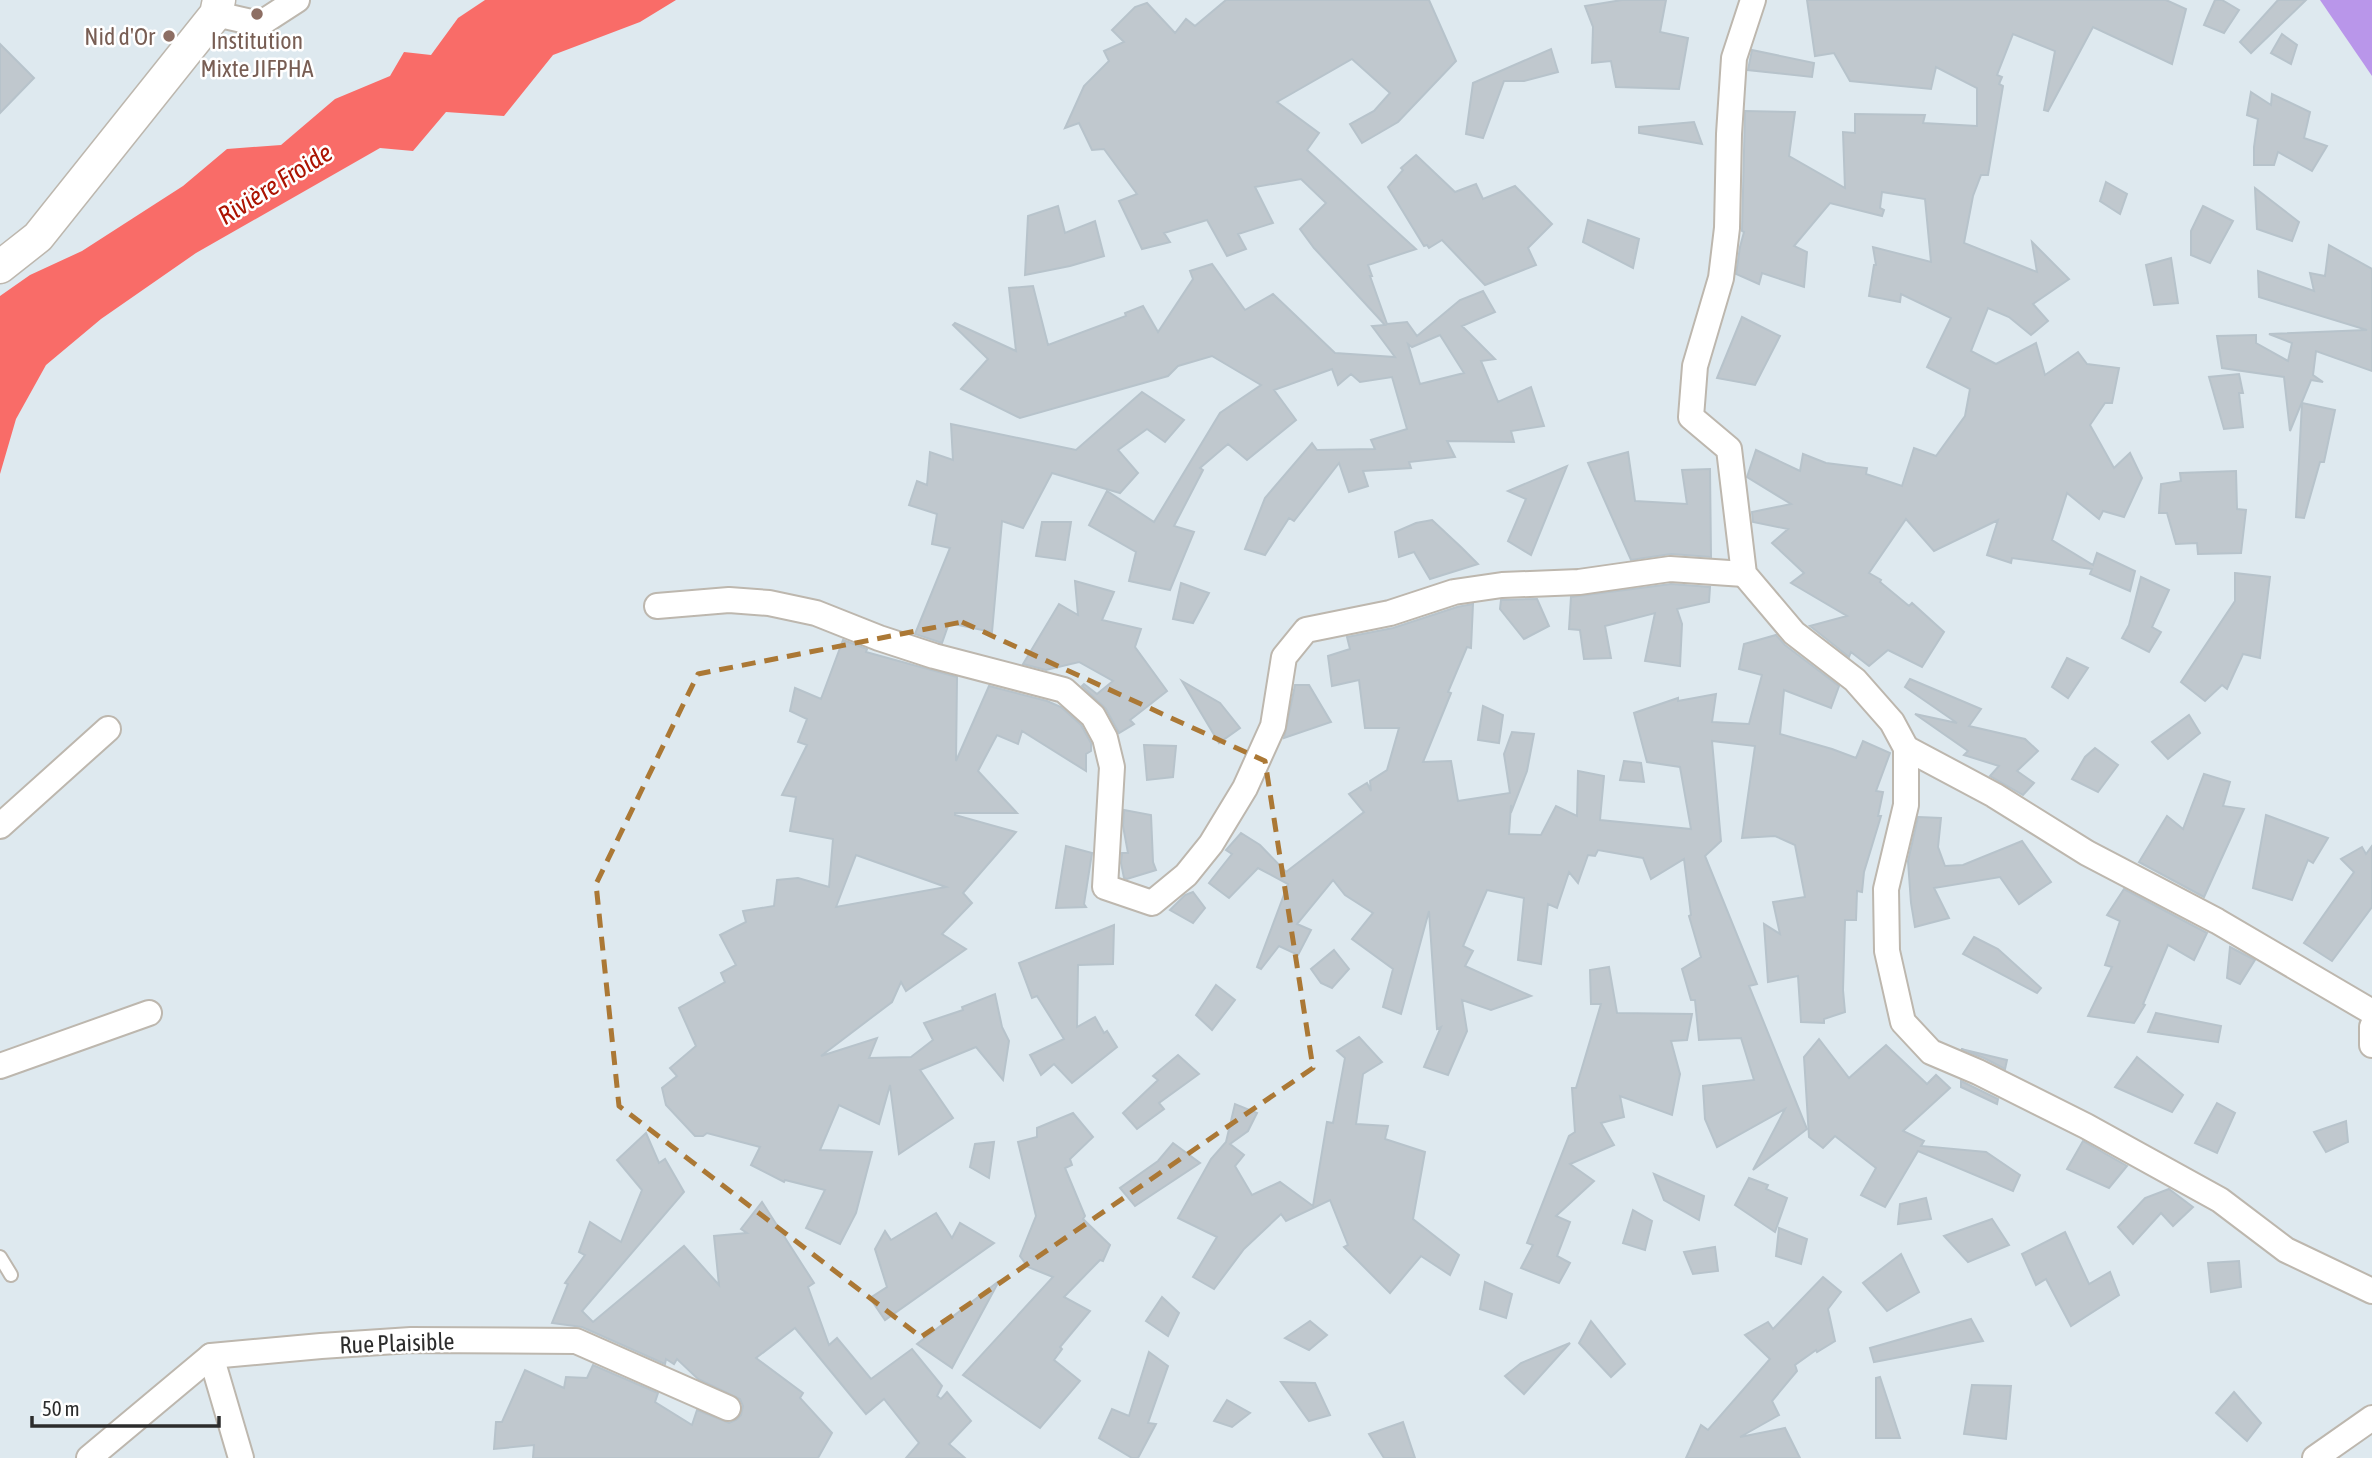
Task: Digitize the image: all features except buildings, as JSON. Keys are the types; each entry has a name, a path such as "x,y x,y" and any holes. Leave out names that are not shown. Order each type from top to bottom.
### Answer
{"street":[{"path":"0,267 38,237 217,7 260,24 297,0"},
{"path":"1753,0 1734,58 1727,228 1721,278 1695,366 1691,416 1729,449 1744,574 1794,633 1854,680 1892,722 1906,748 1906,805 1886,888 1887,951 1903,1022 1931,1052 1978,1072 2085,1126 2220,1200 2286,1250 2372,1291"},
{"path":"657,606 729,600 769,603 816,613 934,656 1064,690 1093,716 1105,738 1112,767 1105,887 1152,903 1186,875 1211,844 1245,788 1273,726 1284,657 1306,630 1390,613 1454,592 1502,585 1579,582 1670,569 1744,574"},
{"path":"0,826 108,729"},
{"path":"1906,748 1994,794 2087,853 2217,921 2372,1012"},
{"path":"0,1066 149,1013"},
{"path":"2372,1027 2372,1045"},
{"name":"Rue Plaisible","path":"211,1356 411,1340 576,1340 728,1408"},
{"path":"89,1458 211,1356 241,1458"},
{"path":"2315,1458 2372,1418"}],"lane":[{"path":"0,1257 11,1275"}],"highlighted area":[{"path":"962,622 1265,761 1313,1068 921,1337 619,1106 596,884 698,674"}],"shaded area":[{"path":"2320,0 2372,0 2372,76"}],"water":[{"name":"Rivière Froide","path":"485,0 676,0 640,22 553,55 504,116 446,112 413,151 380,148 196,253 101,319 46,365 16,419 0,474 0,296 30,275 82,251 183,186 227,149 281,145 335,99 390,76 404,52 431,55 458,18"}],"place":[{"name":"Institution Mixte JIFPHA","path":"257,14"},
{"name":"Nid d'Or","path":"169,36"}]}
